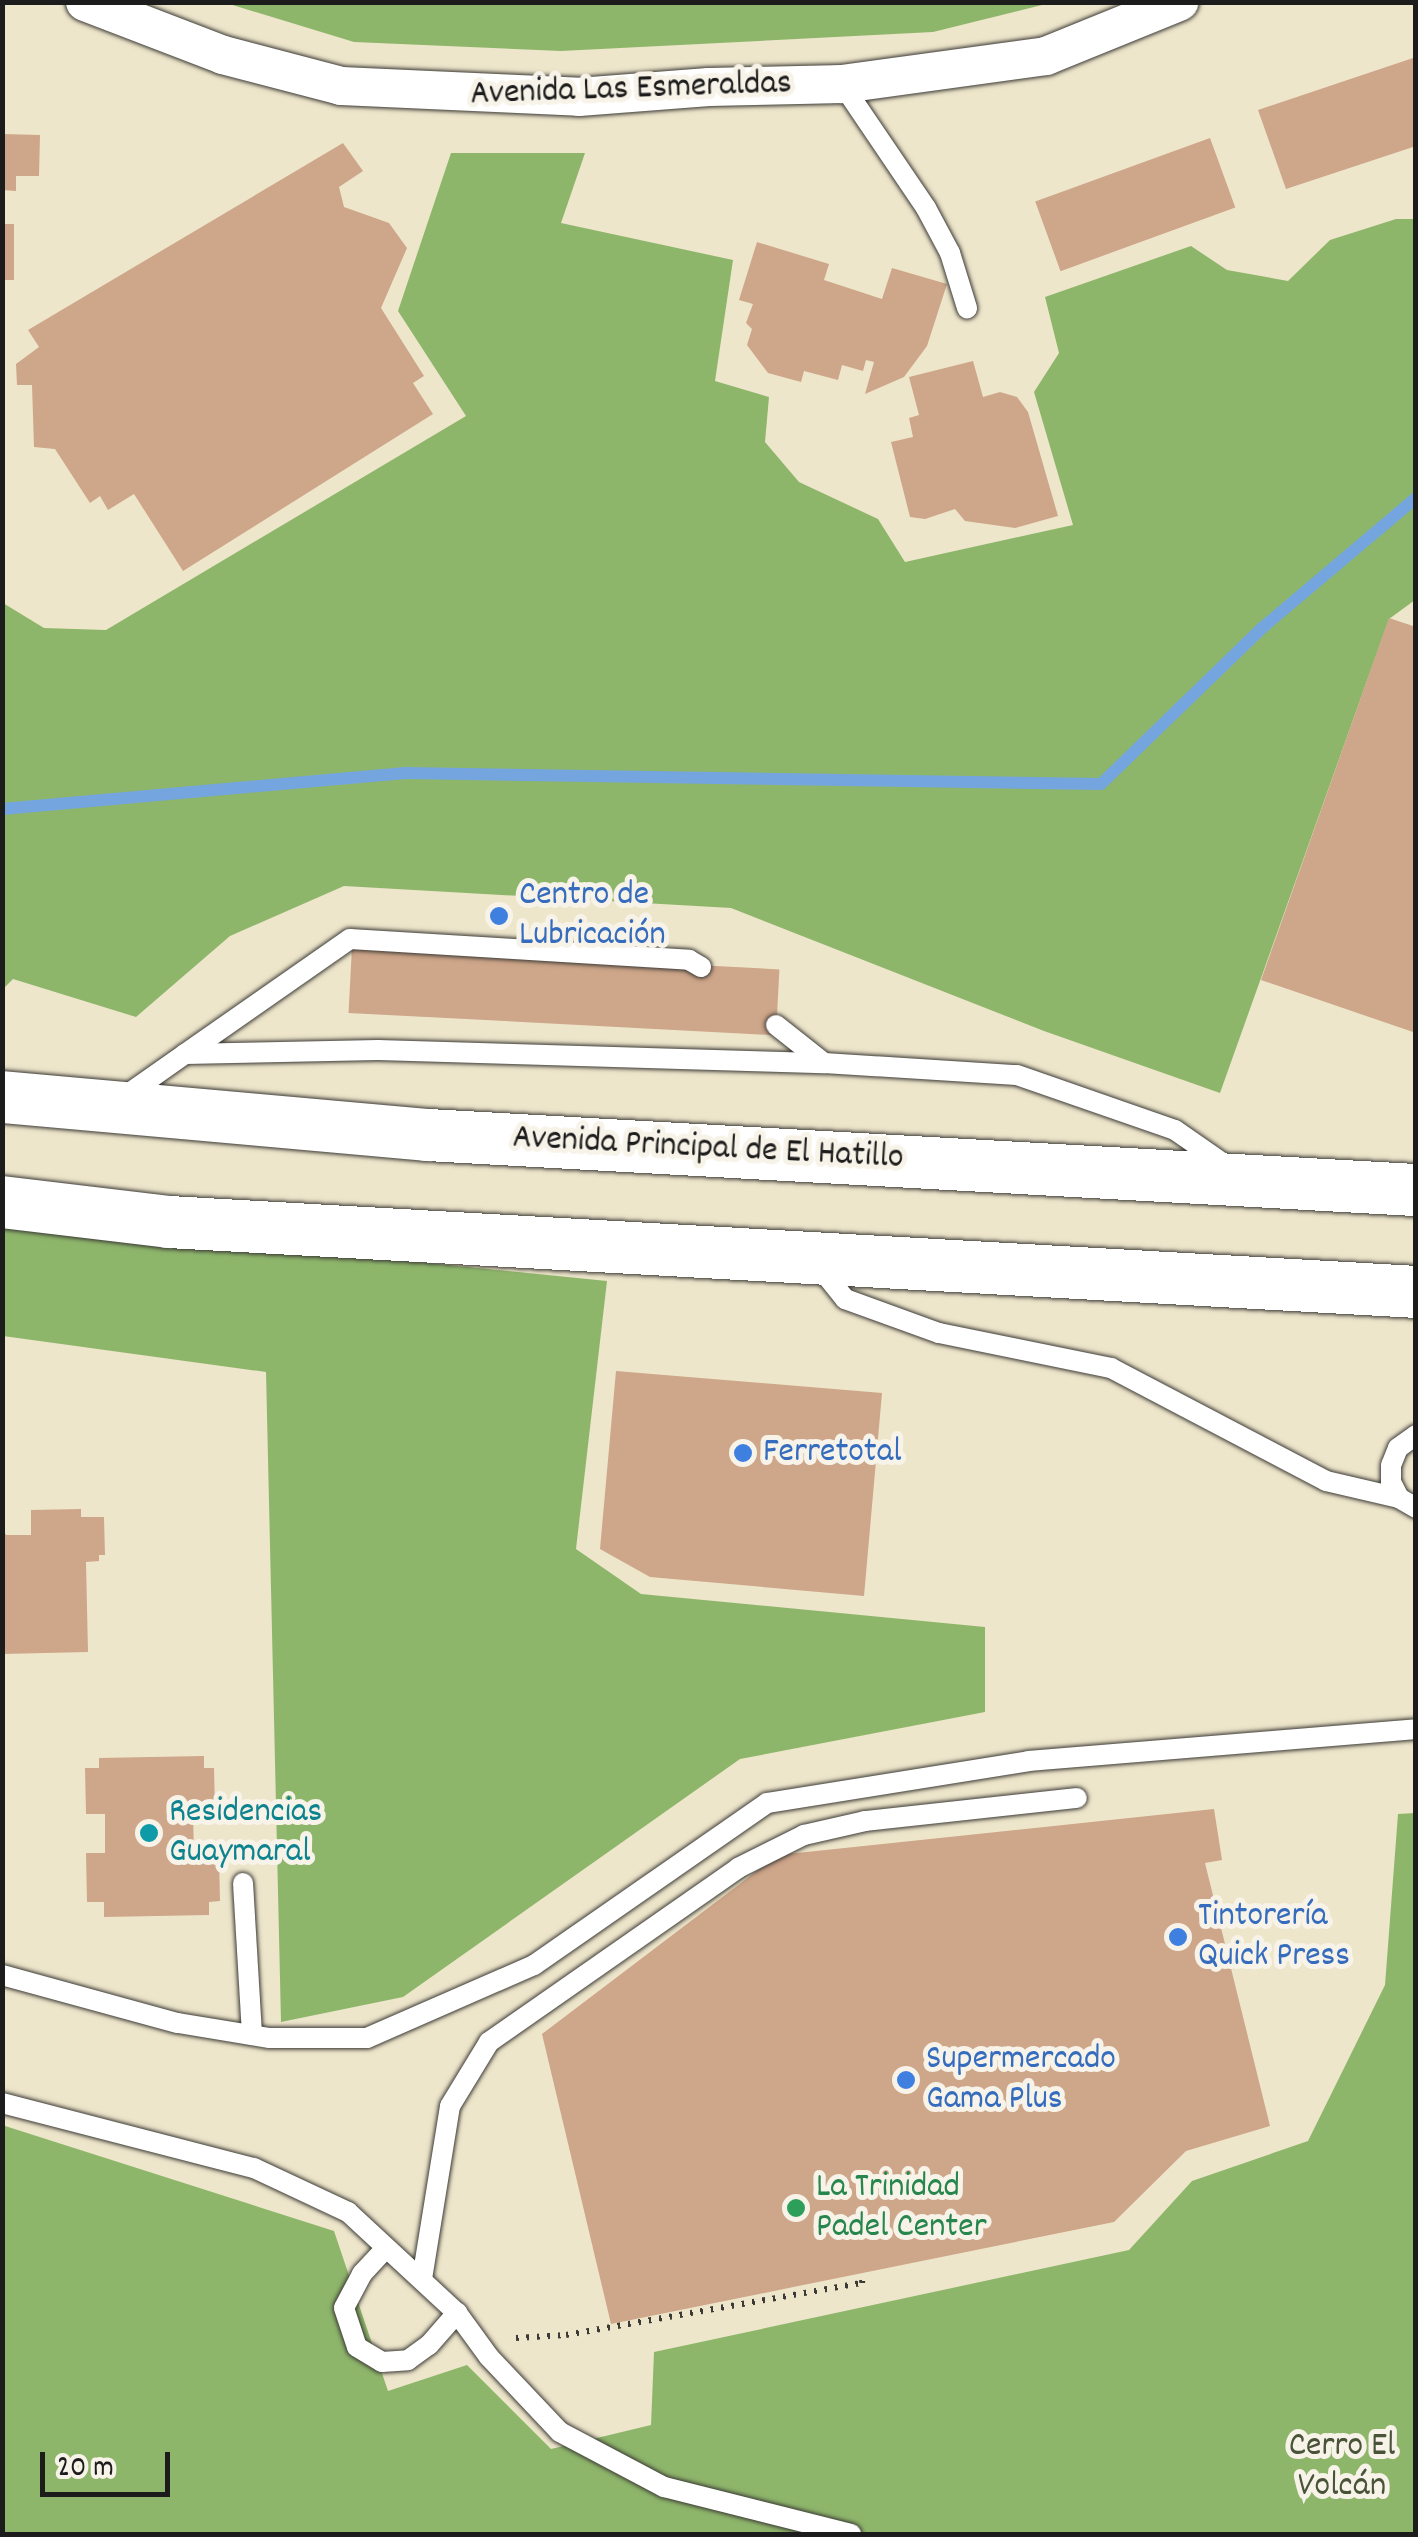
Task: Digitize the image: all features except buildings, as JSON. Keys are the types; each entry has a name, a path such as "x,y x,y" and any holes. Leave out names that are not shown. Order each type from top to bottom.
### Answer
{"main road":[{"name":"Avenida Principal de El Hatillo","path":"2,1096 108,1109 428,1134 1416,1190"},
{"path":"2,1202 169,1222 1416,1292"}],"street":[{"name":"Avenida Las Esmeraldas","path":"85,2 223,55 340,86 579,97 709,87 842,84 1046,56 1179,2"}],"lane":[{"path":"842,84 926,208 950,253 966,308"},
{"path":"108,1109 350,938 689,960 701,967"},
{"path":"776,1026 824,1062"},
{"path":"185,1054 378,1050 824,1062 1017,1076 1176,1130 1245,1178"},
{"path":"813,1259 845,1299 939,1333 1110,1368 1326,1481 1407,1503"},
{"path":"1407,1503 1392,1482 1391,1465 1398,1448 1416,1435"},
{"path":"2,1975 178,2023 252,2035 367,2038 534,1965 767,1803 1029,1761 1416,1729"},
{"path":"422,2279 450,2106 490,2042 709,1887 804,1835 865,1821 1077,1798"},
{"path":"243,1883 252,2035"},
{"path":"2,2103 254,2168 348,2212 457,2313 489,2358 560,2432 664,2487 851,2534"},
{"path":"386,2248 362,2274 344,2308 357,2347 382,2362 408,2360 430,2345 457,2313"}],"path":[{"path":"516,2338 566,2335 862,2283 863,2272"}],"green space":[{"path":"226,3 1050,3 933,32 561,51 354,42"},
{"path":"451,153 585,153 561,223 733,260 715,381 769,397 765,442 799,482 878,519 905,562 1073,525 1034,392 1059,353 1045,297 1191,246 1227,270 1288,281 1330,240 1396,219 1415,219 1415,600 1389,619 1220,1093 1044,1031 731,908 344,886 230,936 136,1017 13,979 3,989 3,603 44,628 106,630 466,416 398,311"},
{"path":"3,1220 607,1281 576,1549 641,1594 985,1627 985,1712 740,1759 403,1997 281,2022 266,1372 3,1336"},
{"name":"Cerro El Volcán","path":"1415,1813 1415,2534 3,2534 2,2125 334,2231 388,2391 467,2365 551,2449 651,2425 654,2352 1129,2250 1192,2181 1308,2141 1385,1985 1398,1814"}],"waterway":[{"path":"2,809 405,773 1101,784 1262,628 1416,498"}],"place":[{"name":"Centro de Lubricación","path":"499,916"},
{"name":"Ferretotal","path":"743,1453"},
{"name":"Residencias Guaymaral","path":"149,1833"},
{"name":"Tintorería Quick Press","path":"1178,1937"},
{"name":"Supermercado Gama Plus","path":"906,2080"},
{"name":"La Trinidad Padel Center","path":"796,2208"}]}
